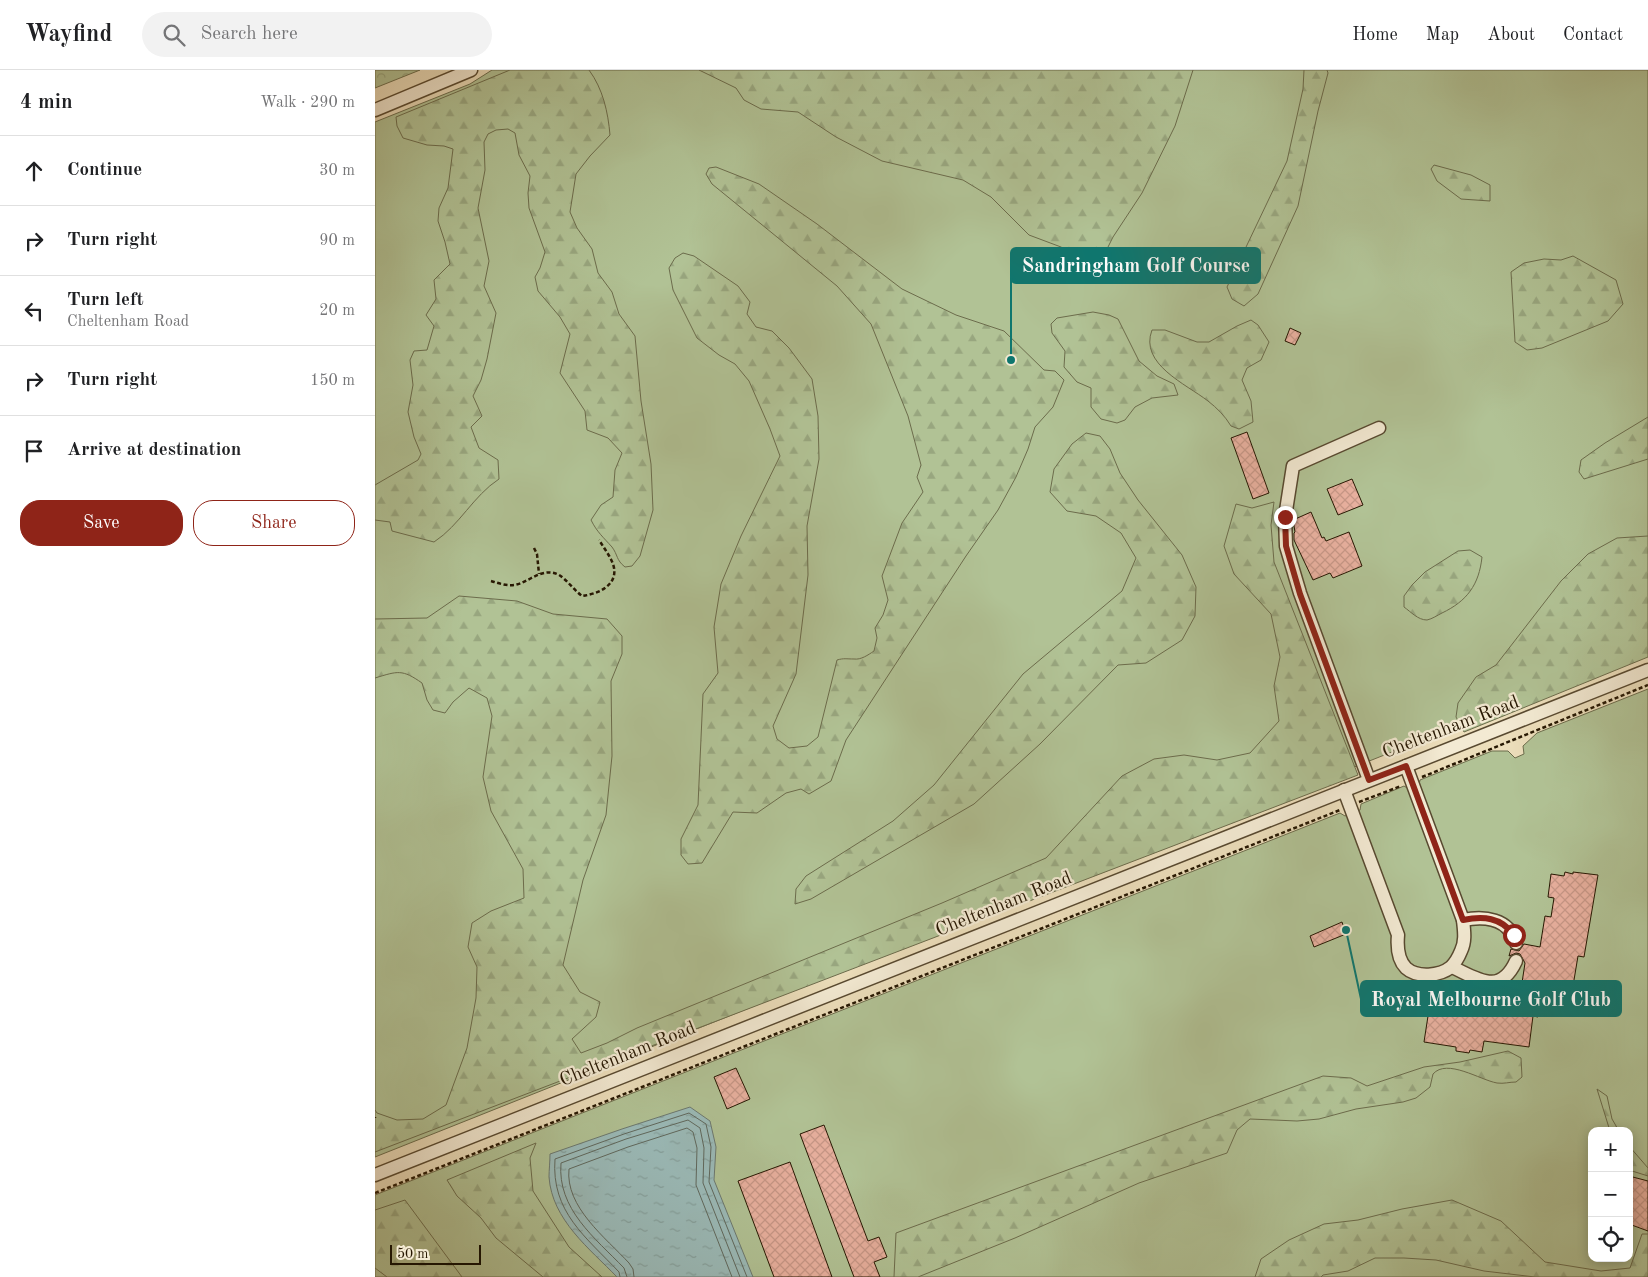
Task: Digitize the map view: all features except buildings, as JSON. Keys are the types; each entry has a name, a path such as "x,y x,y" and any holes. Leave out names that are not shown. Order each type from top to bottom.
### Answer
{"street":[{"path":"375,110 471,70"},
{"path":"1369,780 1300,594 1286,546 1285,517 1293,466 1379,428"},
{"name":"Cheltenham Road","path":"375,1175 1648,670"},
{"path":"1344,790 1397,935 1397,947 1406,967 1414,973 1443,972 1451,967 1462,950 1465,936 1463,920 1406,766"},
{"path":"1463,920 1477,917 1498,921 1510,930 1514,935 1516,943"},
{"path":"1451,967 1478,979 1493,983 1507,977 1516,962"}],"path":[{"path":"491,581 506,586 516,585 539,574 547,573 558,575 583,596 597,594 607,587 613,578 614,565 599,540"},
{"path":"534,548 537,554 539,574"},
{"path":"375,1193 1350,806 1648,685"}],"green space":[{"path":"375,70 420,70 375,88"},
{"path":"492,70 1648,70 1648,650 375,1157 375,122 470,84"},
{"path":"510,70 589,70 598,85 606,109 610,135 576,174 570,212 577,228 592,249 598,273 612,292 619,314 635,336 641,401 651,464 653,510 640,556 632,566 625,567 622,564 612,547 591,520 601,505 613,497 615,470 622,453 608,438 587,430 585,411 560,373 570,334 560,317 538,291 535,277 545,252 529,208 530,176 519,155 515,133 508,129 496,130 488,134 484,142 485,170 478,208 489,261 484,286 496,313 487,359 481,380 473,396 482,416 471,427 479,448 498,460 499,479 434,542 392,531 390,522 375,520 375,485 418,460 421,454 414,437 408,412 413,385 410,360 414,351 427,350 434,326 426,315 436,299 434,280 450,264 438,221 439,208 448,188 453,149 444,146 427,145 403,138 397,126 396,117"},
{"path":"699,70 1193,70 1175,126 1142,193 1113,237 1102,259 1084,261 1061,247 1029,235 991,197 963,180 882,161 836,137 798,112 761,109 744,100 736,88"},
{"path":"1304,70 1327,70 1328,73 1298,206 1258,294 1244,306 1232,299 1227,287 1287,161 1303,89"},
{"path":"1434,165 1471,175 1490,185 1490,201 1461,199 1437,181 1431,169"},
{"path":"716,167 759,184 817,224 902,289 956,315 1004,331 1044,370 1055,371 1064,380 1053,407 1035,427 1016,477 998,510 846,740 831,781 809,794 801,789 786,793 757,813 733,812 702,863 688,864 681,855 681,839 698,805 703,694 718,673 714,627 721,584 741,536 780,456 749,381 735,364 719,355 697,338 673,290 669,268 675,258 683,253 694,256 738,286 750,302 747,314 756,327 772,331 789,348 812,379 818,416 819,459 807,526 808,575 796,674 773,726 777,739 789,748 807,746 818,737 837,660 859,659 874,651 877,638 875,628 883,615 888,600 882,576 902,523 923,492 917,477 921,465 908,416 871,324 837,286 712,184 706,174 709,168"},
{"path":"1573,256 1616,280 1623,304 1608,321 1542,348 1527,350 1515,342 1511,272 1524,263 1544,259 1561,260"},
{"path":"1093,312 1118,319 1139,361 1157,376 1174,384 1178,395 1152,398 1135,407 1125,420 1117,423 1101,419 1091,407 1091,388 1077,382 1064,367 1065,351 1052,333 1051,324 1057,318"},
{"path":"1251,320 1258,325 1269,342 1261,360 1247,368 1242,380 1251,401 1253,422 1239,429 1231,426 1221,412 1208,401 1167,372 1152,353 1150,342 1152,330 1165,330 1197,342 1209,342"},
{"path":"1648,417 1648,459 1584,479 1579,472 1581,460"},
{"path":"1086,433 1100,436 1110,449 1120,473 1138,500 1182,555 1196,587 1195,616 1182,640 1146,663 1118,665 1040,744 974,804 811,899 795,904 796,889 806,876 893,821 934,785 1023,674 1122,591 1136,558 1121,533 1096,516 1067,511 1050,492 1054,469 1072,444"},
{"path":"1274,502 1271,525 1274,562 1358,775 375,1152 375,1110 377,1113 397,1120 423,1119 446,1105 467,1048 476,998 477,967 468,947 472,923 491,911 524,898 523,869 491,811 483,777 492,716 487,698 469,688 453,702 445,713 433,710 427,700 422,683 409,675 395,673 375,678 375,619 427,618 459,596 517,601 553,614 607,619 622,636 622,654 611,681 612,756 606,815 583,880 563,965 580,992 600,1002 596,1017 572,1039 581,1053 1046,858 1122,776 1154,759 1184,755 1217,760 1250,753 1279,721 1274,686 1280,657 1271,614 1234,574 1224,546 1236,504 1252,508"},
{"path":"1648,536 1648,657 1464,732 1456,717 1458,703 1476,677 1496,665 1561,581 1588,554 1617,538"},
{"path":"1470,550 1482,557 1475,584 1465,597 1451,608 1427,620 1418,617 1404,607 1404,596 1425,572 1458,551"},
{"path":"1648,689 1648,1277 375,1277 375,1195 1340,813 1345,816 1360,810 1361,804 1404,786 1409,789 1419,785 1420,780 1492,751 1508,751 1515,758 1524,754 1523,746 1537,733"},
{"path":"1508,1051 1521,1058 1522,1077 1516,1082 1497,1083 1464,1071 1447,1068 1433,1074 1430,1087 1416,1098 1403,1102 1356,1109 1319,1119 1297,1121 1250,1119 1237,1130 1227,1153 1139,1183 1015,1238 918,1277 894,1277 896,1233 1323,1076 1351,1078 1367,1086 1424,1067 1460,1062"},
{"path":"1597,1089 1607,1096 1612,1119 1617,1127 1609,1127"},
{"path":"536,1143 530,1158 533,1191 569,1247 602,1277 543,1277 496,1238 481,1218 457,1196 447,1180"},
{"path":"1633,1151 1648,1168 1648,1176 1633,1171"},
{"path":"405,1200 462,1277 387,1277 375,1268 375,1210"},
{"path":"1452,1200 1501,1221 1545,1262 1601,1271 1630,1268 1642,1234 1648,1234 1648,1277 1535,1277 1484,1271 1436,1260 1375,1258 1348,1271 1323,1275 1321,1277 1255,1277 1261,1259 1289,1240 1324,1224 1358,1220 1402,1209"}],"water":[{"path":"690,1107 710,1121 716,1147 714,1180 753,1277 617,1277 574,1233 557,1207 549,1177 550,1154"}],"place":[{"name":"Sandringham Golf Course","path":"1011,360"},
{"name":"Royal Melbourne Golf Club","path":"1346,930"}],"route":[{"path":"1285,517 1286,546 1300,594 1369,780 1406,766 1463,920 1477,917 1489,918 1506,926 1514,935"}]}
